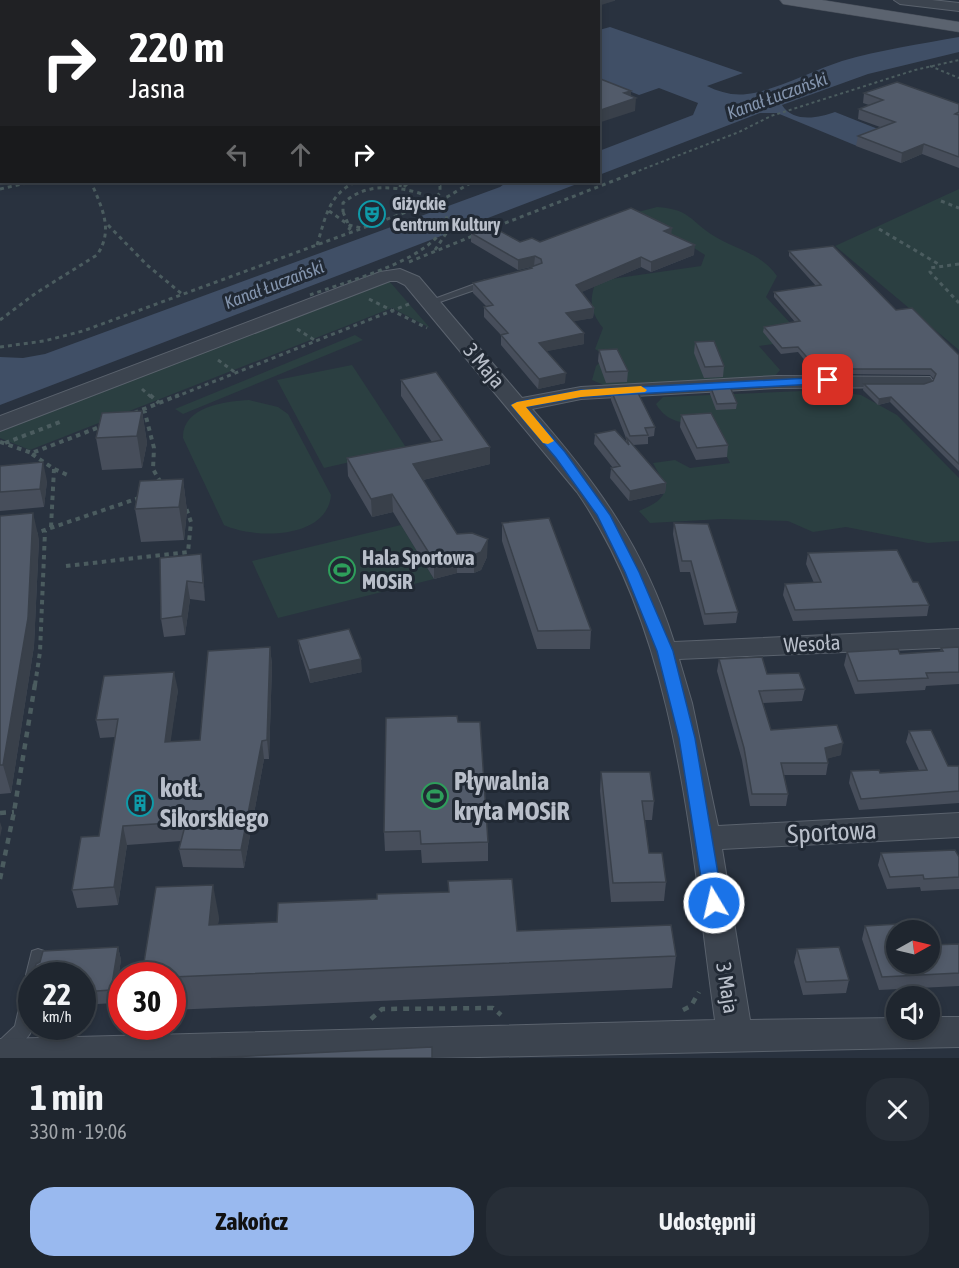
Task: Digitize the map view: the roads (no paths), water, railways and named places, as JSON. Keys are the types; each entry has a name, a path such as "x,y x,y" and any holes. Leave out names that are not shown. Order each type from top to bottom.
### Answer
{"main road":[{"path":"789,0 959,27"}],"street":[{"path":"900,0 959,7"},
{"name":"3 Maja","path":"0,424 405,268 427,317 517,405 560,455 604,515 632,572 665,651 687,738 735,1036"},
{"path":"517,405 592,393 797,381 923,381"},
{"name":"Wesoła","path":"665,651 959,638"},
{"name":"Sportowa","path":"704,838 959,825"},
{"path":"11,1054 628,1048 735,1036 959,1032"}],"lane":[{"path":"427,317 502,279"},
{"path":"37,962 38,956"},
{"path":"11,1054 18,1039"}],"water":[{"name":"Kanał Łuczański","path":"610,27 743,73 707,86 721,92 737,94 769,89 842,61 959,37 959,52 868,74 782,105 787,111 799,117 822,116 835,112 888,133 857,146 777,113 760,113 600,175 600,151 693,115 698,103 659,88 639,95 600,79 600,30"},
{"name":"Kanał Łuczański","path":"506,183 579,183 0,405 0,357 23,358 45,354 500,187"}],"place":[{"name":"Giżyckie Centrum Kultury","path":"372,214"},
{"name":"Hala Sportowa MOSiR","path":"342,570"},
{"name":"Pływalnia kryta MOSiR","path":"435,796"},
{"name":"kotł. Sikorskiego","path":"140,803"}]}
